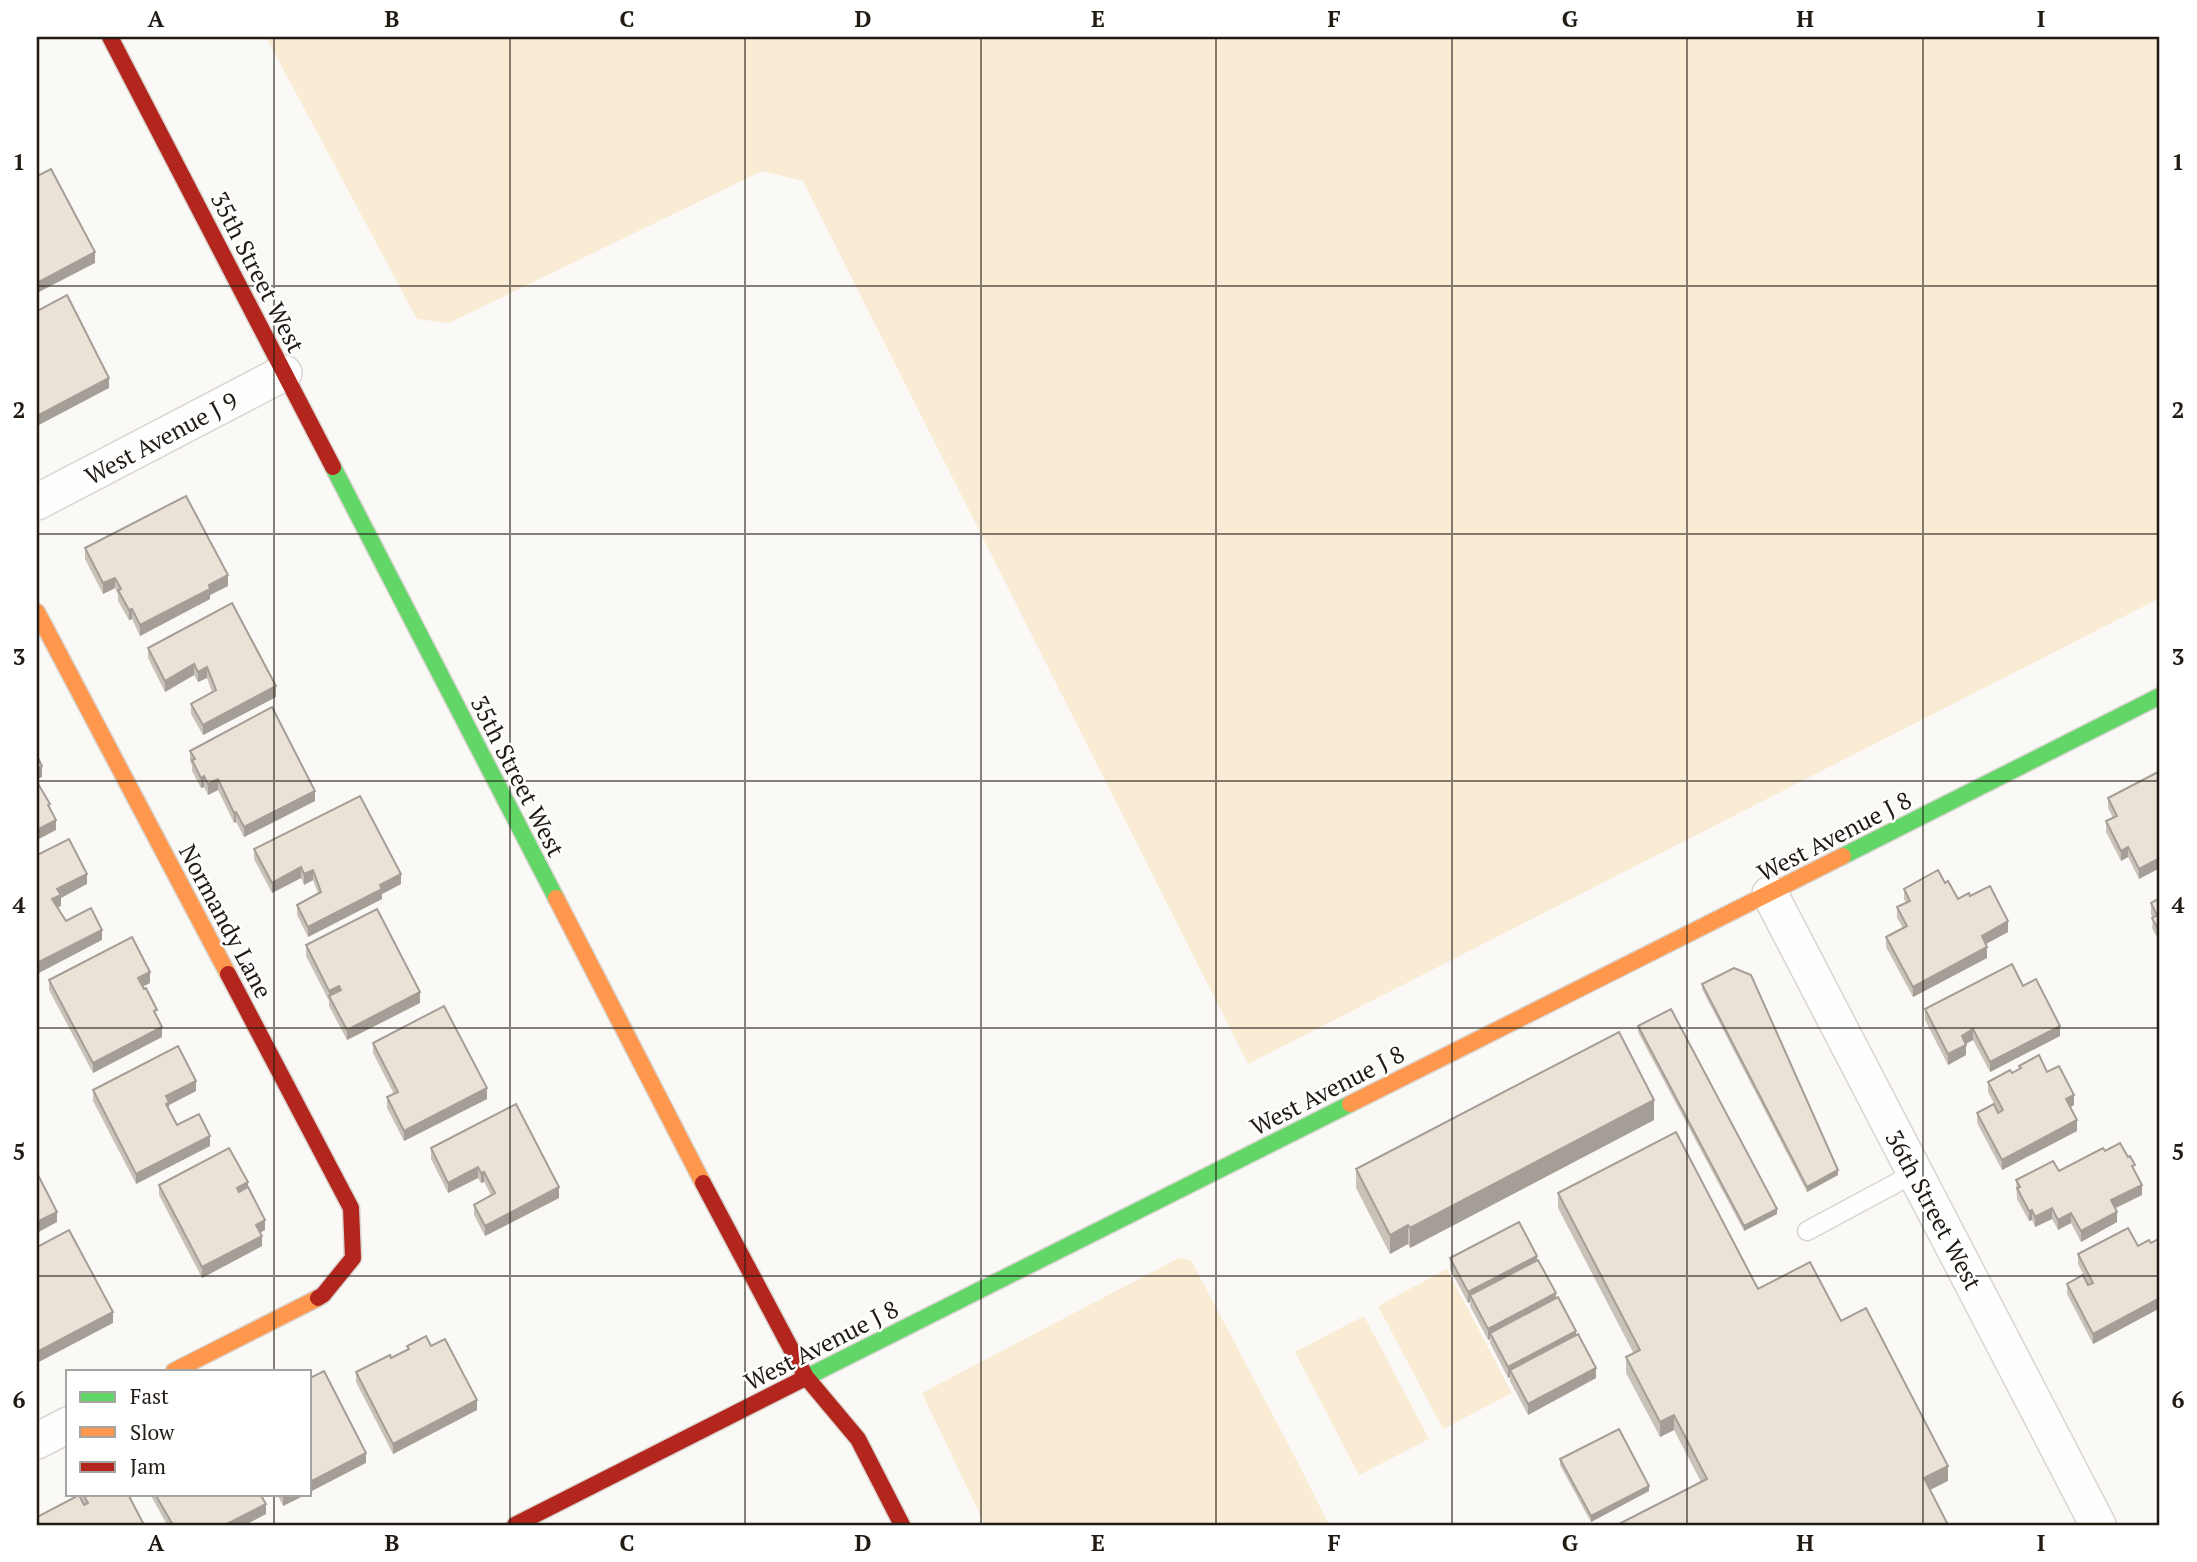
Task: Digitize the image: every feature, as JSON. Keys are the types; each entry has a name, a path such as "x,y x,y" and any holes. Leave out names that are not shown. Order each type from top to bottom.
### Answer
{"street":[{"name":"35th Street West","path":"110,37 764,1300 806,1377 858,1439 902,1525"},
{"name":"West Avenue J 9","path":"37,502 284,373"},
{"name":"Normandy Lane","path":"37,612 351,1208 353,1258 323,1295 176,1370"},
{"name":"West Avenue J 8","path":"515,1525 2160,696"},
{"name":"36th Street West","path":"1770,894 2098,1525"},
{"path":"37,1441 66,1426"}],"lane":[{"path":"1807,1231 1915,1174"}],"shaded area":[{"path":"266,37 2160,37 2160,598 1248,1064 803,181 762,171 449,323 417,319"},
{"path":"1179,1258 1191,1260 1329,1525 985,1525 922,1393"},
{"path":"1447,1269 1512,1393 1443,1429 1378,1306"},
{"path":"1364,1316 1429,1439 1359,1475 1295,1352"}],"building":[{"path":"51,169 95,252 37,283 37,176"},
{"path":"67,295 109,378 37,416 37,311"},
{"path":"186,496 228,575 209,585 210,589 140,625 118,590 121,589 115,578 103,583 85,548"},
{"path":"232,603 276,686 203,725 191,704 216,690 207,667 198,672 194,664 165,681 148,648"},
{"path":"272,707 315,791 244,827 236,812 234,813 218,779 208,784 204,776 201,778 190,751"},
{"path":"37,756 42,766 37,769"},
{"path":"2160,771 2160,858 2139,869 2128,847 2121,851 2106,821 2117,816 2108,798"},
{"path":"37,782 56,820 37,830"},
{"path":"360,796 401,874 380,885 382,889 308,927 297,905 321,892 313,870 304,874 301,867 272,883 254,849"},
{"path":"69,839 87,874 57,889 61,895 52,899 66,921 91,908 102,930 37,963 37,855"},
{"path":"1938,870 1958,899 1990,886 2008,921 1982,936 1987,947 1913,987 1886,937 1907,926 1897,907 1910,901 1904,889"},
{"path":"2160,898 2160,933 2152,918 2157,915 2151,903"},
{"path":"377,909 420,992 347,1030 329,996 341,990 339,986 329,991 306,945"},
{"path":"132,937 150,972 138,978 157,1010 154,1011 162,1027 93,1063 49,980"},
{"path":"2012,964 2023,986 2036,979 2060,1026 1990,1062 1973,1029 1962,1036 1966,1045 1948,1054 1925,1009"},
{"path":"1734,968 1751,975 1838,1170 1807,1187 1702,984"},
{"path":"444,1006 487,1088 404,1131 387,1097 398,1092 373,1043"},
{"path":"1671,1009 1777,1209 1744,1226 1638,1026"},
{"path":"1619,1032 1654,1100 1410,1228 1408,1225 1390,1235 1356,1169"},
{"path":"178,1046 196,1081 166,1096 169,1102 166,1104 177,1125 199,1114 210,1136 136,1174 93,1090"},
{"path":"2039,1055 2047,1072 2059,1066 2074,1095 2066,1099 2077,1120 2002,1160 1977,1113 1994,1104 1998,1113 2003,1110 1988,1082 2010,1070 2012,1073"},
{"path":"516,1104 559,1187 485,1226 474,1205 495,1193 484,1172 481,1173 478,1167 448,1183 431,1148"},
{"path":"1676,1132 1758,1289 1810,1262 1841,1321 1866,1308 1948,1466 1924,1478 1948,1525 1617,1525 1707,1479 1674,1415 1660,1422 1626,1357 1640,1350 1558,1193"},
{"path":"2120,1143 2135,1165 2132,1166 2142,1185 2111,1200 2117,1212 2081,1231 2071,1213 2058,1220 2052,1208 2035,1217 2032,1210 2029,1211 2017,1188 2020,1187 2016,1180 2053,1161 2059,1171 2103,1148 2105,1151"},
{"path":"229,1148 248,1182 237,1188 239,1192 248,1187 265,1220 256,1225 262,1236 202,1267 159,1185"},
{"path":"37,1173 57,1212 37,1222"},
{"path":"1519,1222 1537,1256 1468,1292 1450,1258"},
{"path":"2128,1228 2138,1246 2160,1238 2160,1298 2093,1334 2067,1284 2083,1275 2088,1285 2093,1283 2078,1254"},
{"path":"69,1230 113,1312 37,1352 37,1247"},
{"path":"1538,1260 1556,1293 1488,1329 1470,1295"},
{"path":"1558,1297 1576,1331 1508,1367 1490,1333"},
{"path":"1578,1334 1596,1368 1528,1404 1510,1370"},
{"path":"426,1336 431,1346 445,1339 477,1400 393,1444 356,1372 409,1349 407,1346"},
{"path":"324,1371 366,1453 312,1481 312,1377"},
{"path":"1619,1429 1649,1486 1591,1516 1560,1459"},
{"path":"77,1496 84,1505 88,1503 84,1496 129,1496 144,1525 37,1525 37,1517"},
{"path":"156,1496 261,1496 266,1504 225,1525 173,1525"}],"traffic: fast":[{"path":"333,467 556,898"},
{"path":"1843,856 2160,696"},
{"path":"805,1378 1350,1104"}],"traffic: slow":[{"path":"37,612 228,974"},
{"path":"1350,1104 1843,856"},
{"path":"556,898 703,1183"},
{"path":"176,1370 318,1298"}],"traffic: jam":[{"path":"110,37 333,467"},
{"path":"228,974 351,1208 353,1258 318,1298"},
{"path":"703,1183 806,1377 858,1439 902,1525"},
{"path":"515,1525 805,1378"}]}
